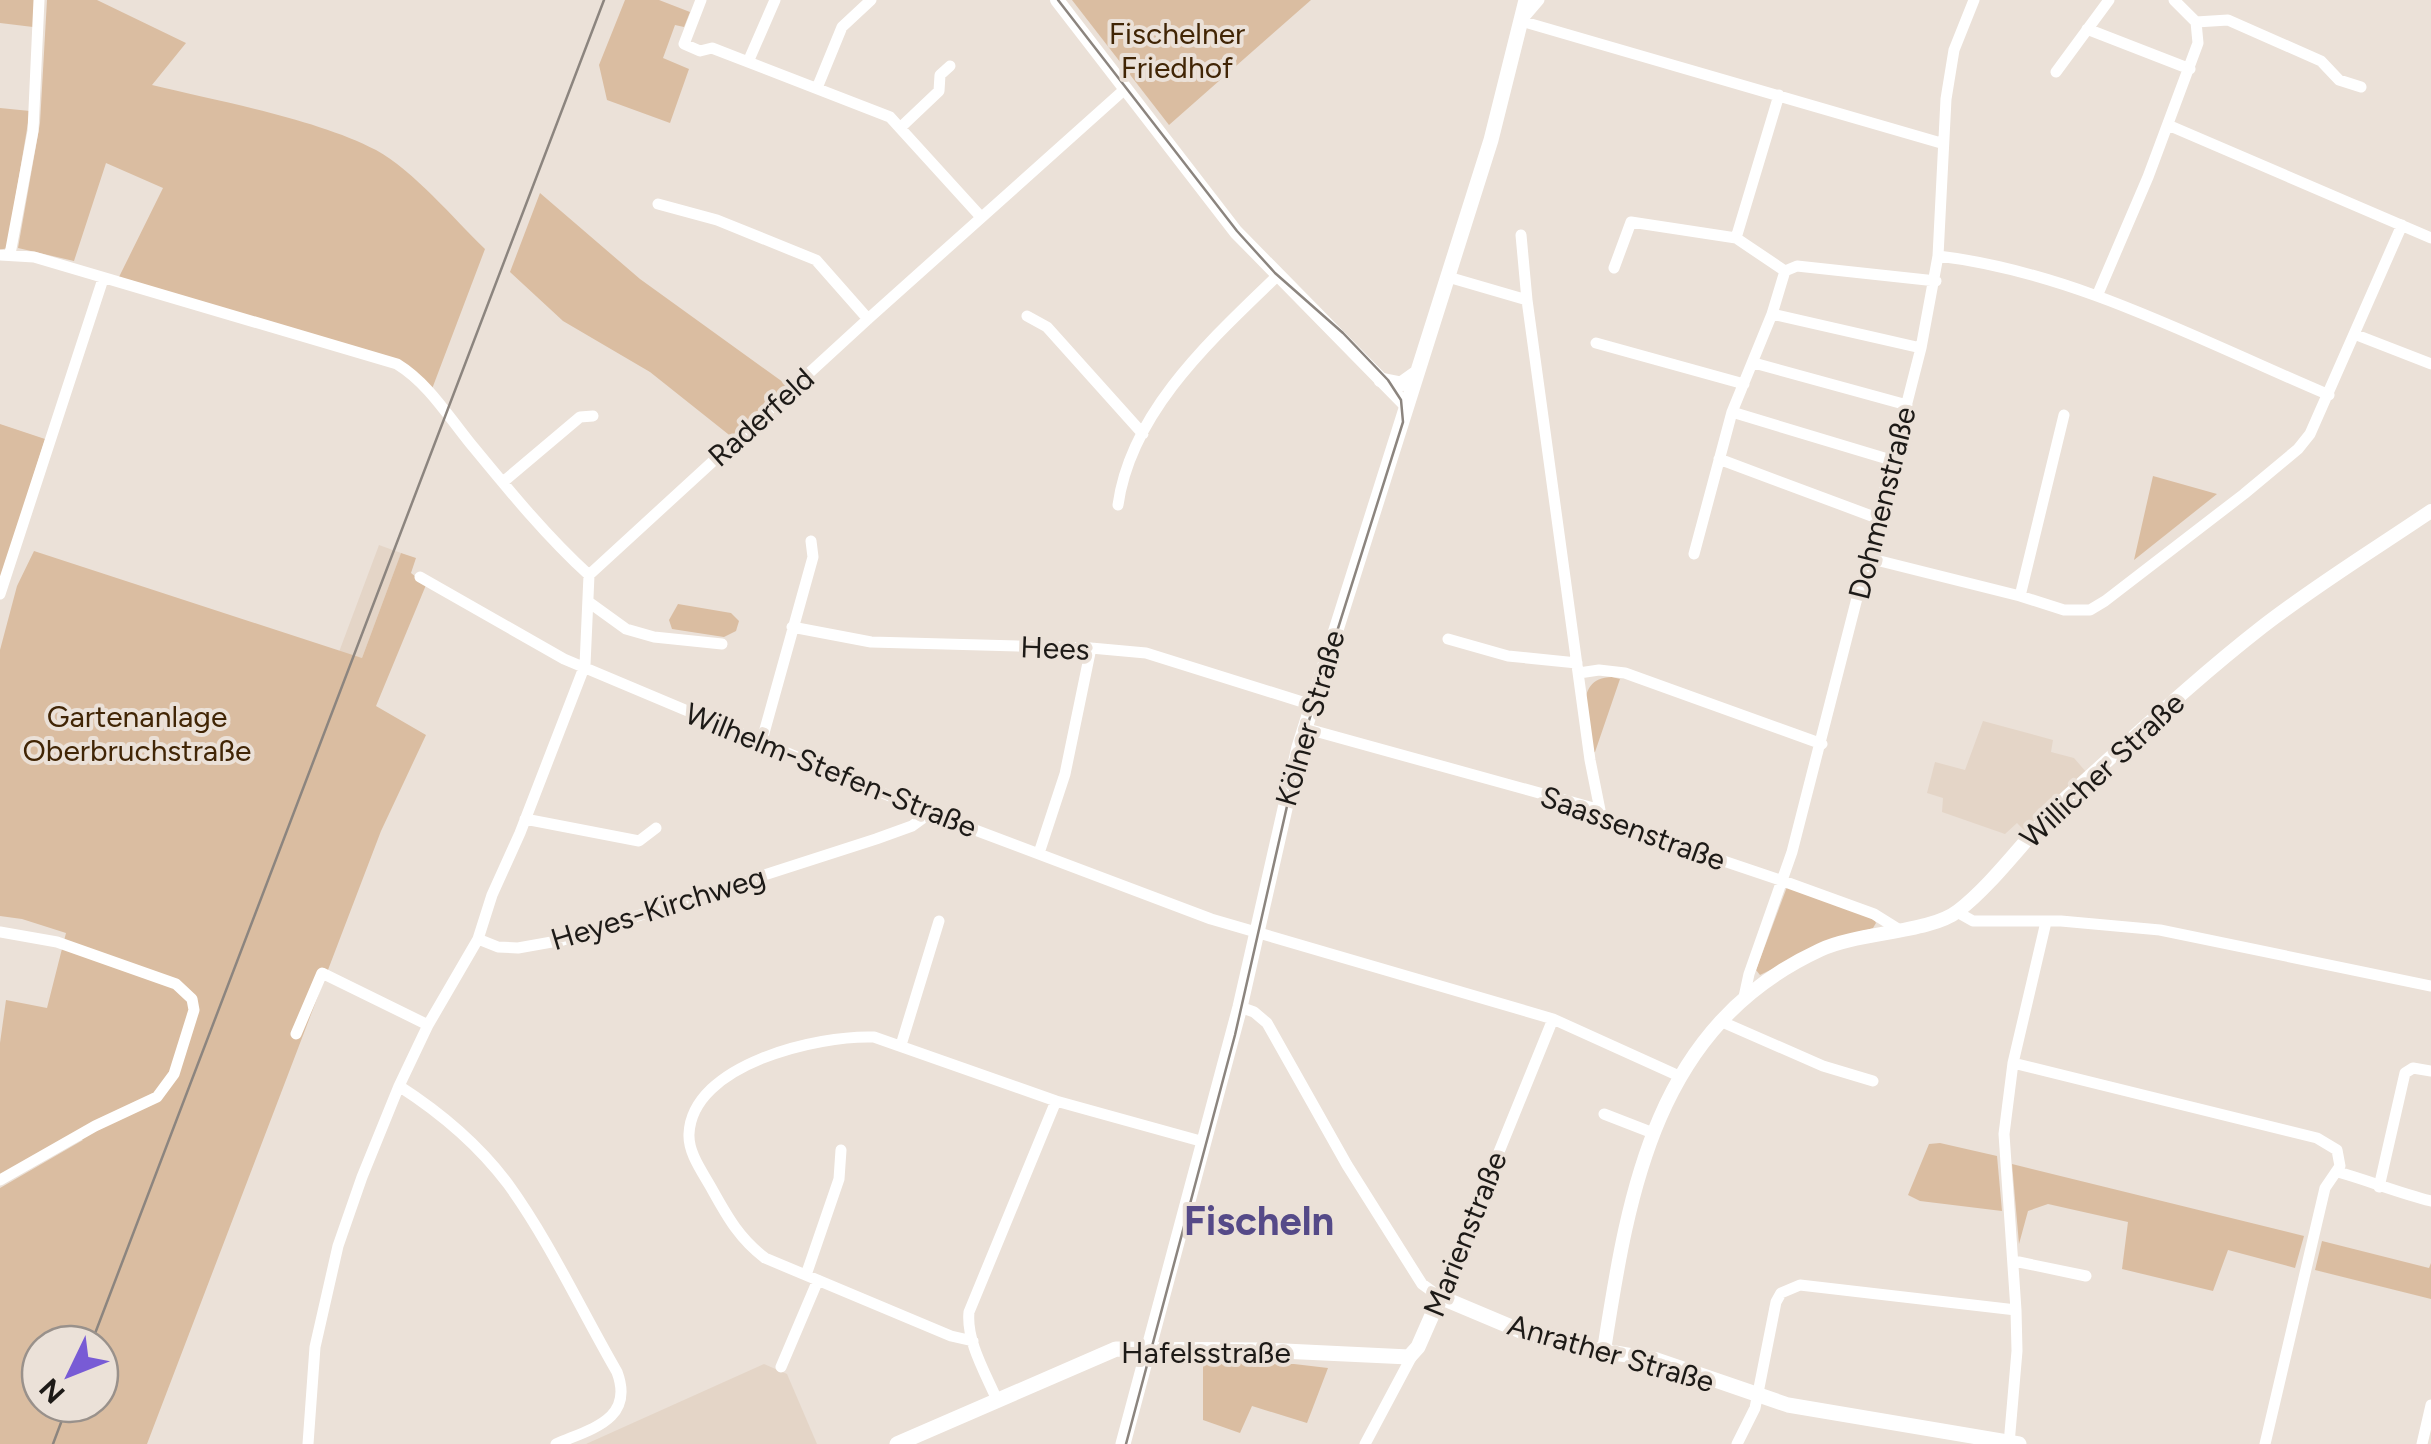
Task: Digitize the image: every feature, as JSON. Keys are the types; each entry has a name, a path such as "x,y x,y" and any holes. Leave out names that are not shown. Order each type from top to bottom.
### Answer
{"main road":[{"name":"Kölner Straße","path":"1123,1444 1240,1008 1304,728 1491,140 1524,0"},
{"path":"1382,380 1400,384 1415,374"},
{"name":"Anrather Straße","path":"1440,1297 1528,1334 1657,1360 1757,1396 2013,1443"},
{"name":"Marienstraße","path":"1413,1354 1440,1297"},
{"name":"Hafelsstraße","path":"897,1444 1104,1352 1125,1348 1384,1357 1413,1354"}],"street":[{"path":"38,0 33,131 5,255 34,257 388,360 414,376 503,482 590,575 585,665 526,820 492,894 478,940 428,1025 362,1176 326,1292 312,1367 308,1444"},
{"path":"701,0 684,44 700,51 712,48 890,118 982,216"},
{"path":"748,62 774,0"},
{"path":"817,88 842,27 871,0"},
{"path":"1057,0 1222,215 1405,404"},
{"path":"1539,0 1521,21 1941,143"},
{"name":"Dohmenstraße","path":"1750,992 1749,974 1784,881 1822,744 1921,348 1936,281 1941,143 1954,50 1974,0"},
{"path":"2056,72 2109,0"},
{"path":"2097,296 2198,44 2196,22 2174,0"},
{"path":"2196,22 2228,20 2321,62 2339,80 2361,87"},
{"path":"2088,29 2190,70"},
{"path":"900,128 940,91 940,75 950,66"},
{"name":"Raderfeld","path":"590,575 1125,90"},
{"path":"1736,238 1779,95"},
{"path":"2168,125 2431,238"},
{"path":"658,204 717,220 816,260 868,319"},
{"path":"1614,268 1631,222 1736,238 1785,271"},
{"path":"1868,558 2064,610 2090,610 2298,449 2329,395 2402,225"},
{"path":"1521,235 1597,809"},
{"path":"1938,256 1991,265 2097,296 2329,395"},
{"path":"1694,554 1732,412 1754,363 1785,271 1796,266 1936,281"},
{"path":"1118,505 1122,479 1143,434 1193,361 1277,276"},
{"path":"1448,277 1527,300"},
{"path":"0,594 103,279"},
{"path":"1772,314 1921,348"},
{"path":"1027,316 1048,327 1143,434"},
{"path":"2354,334 2431,364"},
{"path":"1596,342 1744,384"},
{"path":"1754,363 1907,405"},
{"path":"1732,412 1890,460"},
{"path":"2020,596 2064,415"},
{"path":"503,482 580,418 592,416"},
{"path":"1720,459 1877,518"},
{"name":"Willicher Straße","path":"1604,1350 1636,1178 1678,1076 1720,1021 1750,992 1824,948 1933,923 1957,912 2058,806 2208,670 2267,623 2431,511"},
{"path":"762,740 813,557 811,541"},
{"name":"Wilhelm-Stefen-Straße","path":"420,577 564,659 930,812 1256,934 1553,1019 1678,1076"},
{"path":"590,603 626,629 654,637 722,644"},
{"name":"Hees","path":"792,627 856,641 1146,653 1312,705"},
{"path":"1448,639 1508,656 1625,673 1822,744"},
{"path":"1039,853 1066,774 1092,648"},
{"name":"Saassenstraße","path":"1304,728 1597,809 1602,820 1874,914 1898,929"},
{"name":"Heyes-Kirchweg","path":"478,940 518,948 571,938 876,839 912,826 930,812"},
{"path":"526,820 639,841 656,828"},
{"path":"1957,912 1973,921 2061,920 2160,930 2431,986"},
{"path":"901,1045 939,921"},
{"path":"2013,1443 2009,1422 2016,1310 2004,1134 2013,1063 2046,922"},
{"path":"0,932 57,942 176,984 186,990 194,1010 174,1074 157,1097 94,1126 0,1180"},
{"path":"296,1034 322,973 428,1025"},
{"name":"Anrather Straße","path":"1240,1008 1254,1012 1266,1023 1347,1165 1422,1284 1440,1297"},
{"name":"Marienstraße","path":"1440,1297 1553,1019"},
{"path":"1720,1021 1823,1066 1873,1081"},
{"path":"973,1341 951,1336 765,1258 746,1244 692,1154 688,1136 693,1113 708,1091 765,1056 786,1049 852,1036 874,1037 1056,1101 1204,1142"},
{"path":"2013,1063 2317,1138 2339,1154 2338,1172 2325,1188 2265,1444"},
{"path":"2379,1187 2405,1073 2413,1068 2431,1071"},
{"path":"399,1086 438,1112 482,1153 509,1186 618,1372 621,1403 612,1416 556,1444"},
{"path":"998,1400 968,1320 974,1297 1056,1101"},
{"path":"1604,1114 1653,1133"},
{"path":"780,1368 812,1278 838,1179 841,1150"},
{"path":"2338,1172 2431,1201"},
{"path":"2014,1261 2086,1276"},
{"path":"1737,1444 1752,1418 1776,1302 1790,1287 1800,1285 2016,1310"},
{"name":"Marienstraße","path":"1367,1444 1413,1354"},
{"path":"2422,1444 2431,1405"}],"shaded area":[{"path":"379,545 401,553 362,658 339,652"},
{"path":"1983,721 2053,740 2051,752 2074,758 2087,773 2026,832 2017,823 2005,834 1942,812 1943,798 1927,793 1935,762 1965,770"},
{"path":"764,1364 787,1374 817,1444 586,1444"}],"green space":[{"path":"0,0 36,0 33,27 0,23"},
{"path":"47,0 97,0 186,43 152,85 325,129 376,150 419,182 485,249 432,389 412,369 119,277 163,188 106,163 74,261 18,248 40,123"},
{"path":"625,0 659,0 690,12 684,27 675,25 663,58 689,69 670,123 607,100 599,65"},
{"name":"Fischelner Friedhof","path":"1072,0 1311,0 1169,125"},
{"path":"0,108 30,111 7,248 0,250"},
{"path":"540,193 640,279 787,385 733,438 650,372 563,321 510,272"},
{"path":"0,424 45,439 0,582"},
{"path":"2153,476 2217,494 2134,560"},
{"name":"Gartenanlage Oberbruchstraße","path":"34,551 362,658 401,553 416,558 411,573 426,585 376,706 426,735 381,831 147,1444 0,1444 0,1188 83,1140 71,1135 0,1175 0,1043 6,1000 47,1008 66,933 0,916 0,650 17,586"},
{"path":"678,604 731,613 739,621 736,631 724,637 672,629 669,620"},
{"path":"1599,679 1620,679 1592,753 1587,694"},
{"path":"1787,887 1876,923 1873,928 1823,944 1760,975 1756,970"},
{"path":"1929,1144 1997,1156 2002,1211 1920,1201 1908,1195"},
{"path":"2012,1164 2304,1236 2295,1268 2228,1250 2213,1291 2122,1269 2128,1222 2048,1204 2028,1211 2019,1244"},
{"path":"2322,1241 2429,1268 2431,1263 2431,1299 2315,1270"},
{"path":"1203,1363 1328,1368 1307,1423 1252,1406 1240,1433 1203,1420"}],"tram line":[{"path":"99,1324 604,0"},
{"path":"1058,0 1237,231 1275,273 1343,333 1388,380 1401,400 1403,422 1300,749 1235,1035 1126,1444"},
{"path":"53,1444 60,1424"}],"district":[{"name":"Fischeln","path":"1259,1221"}]}
